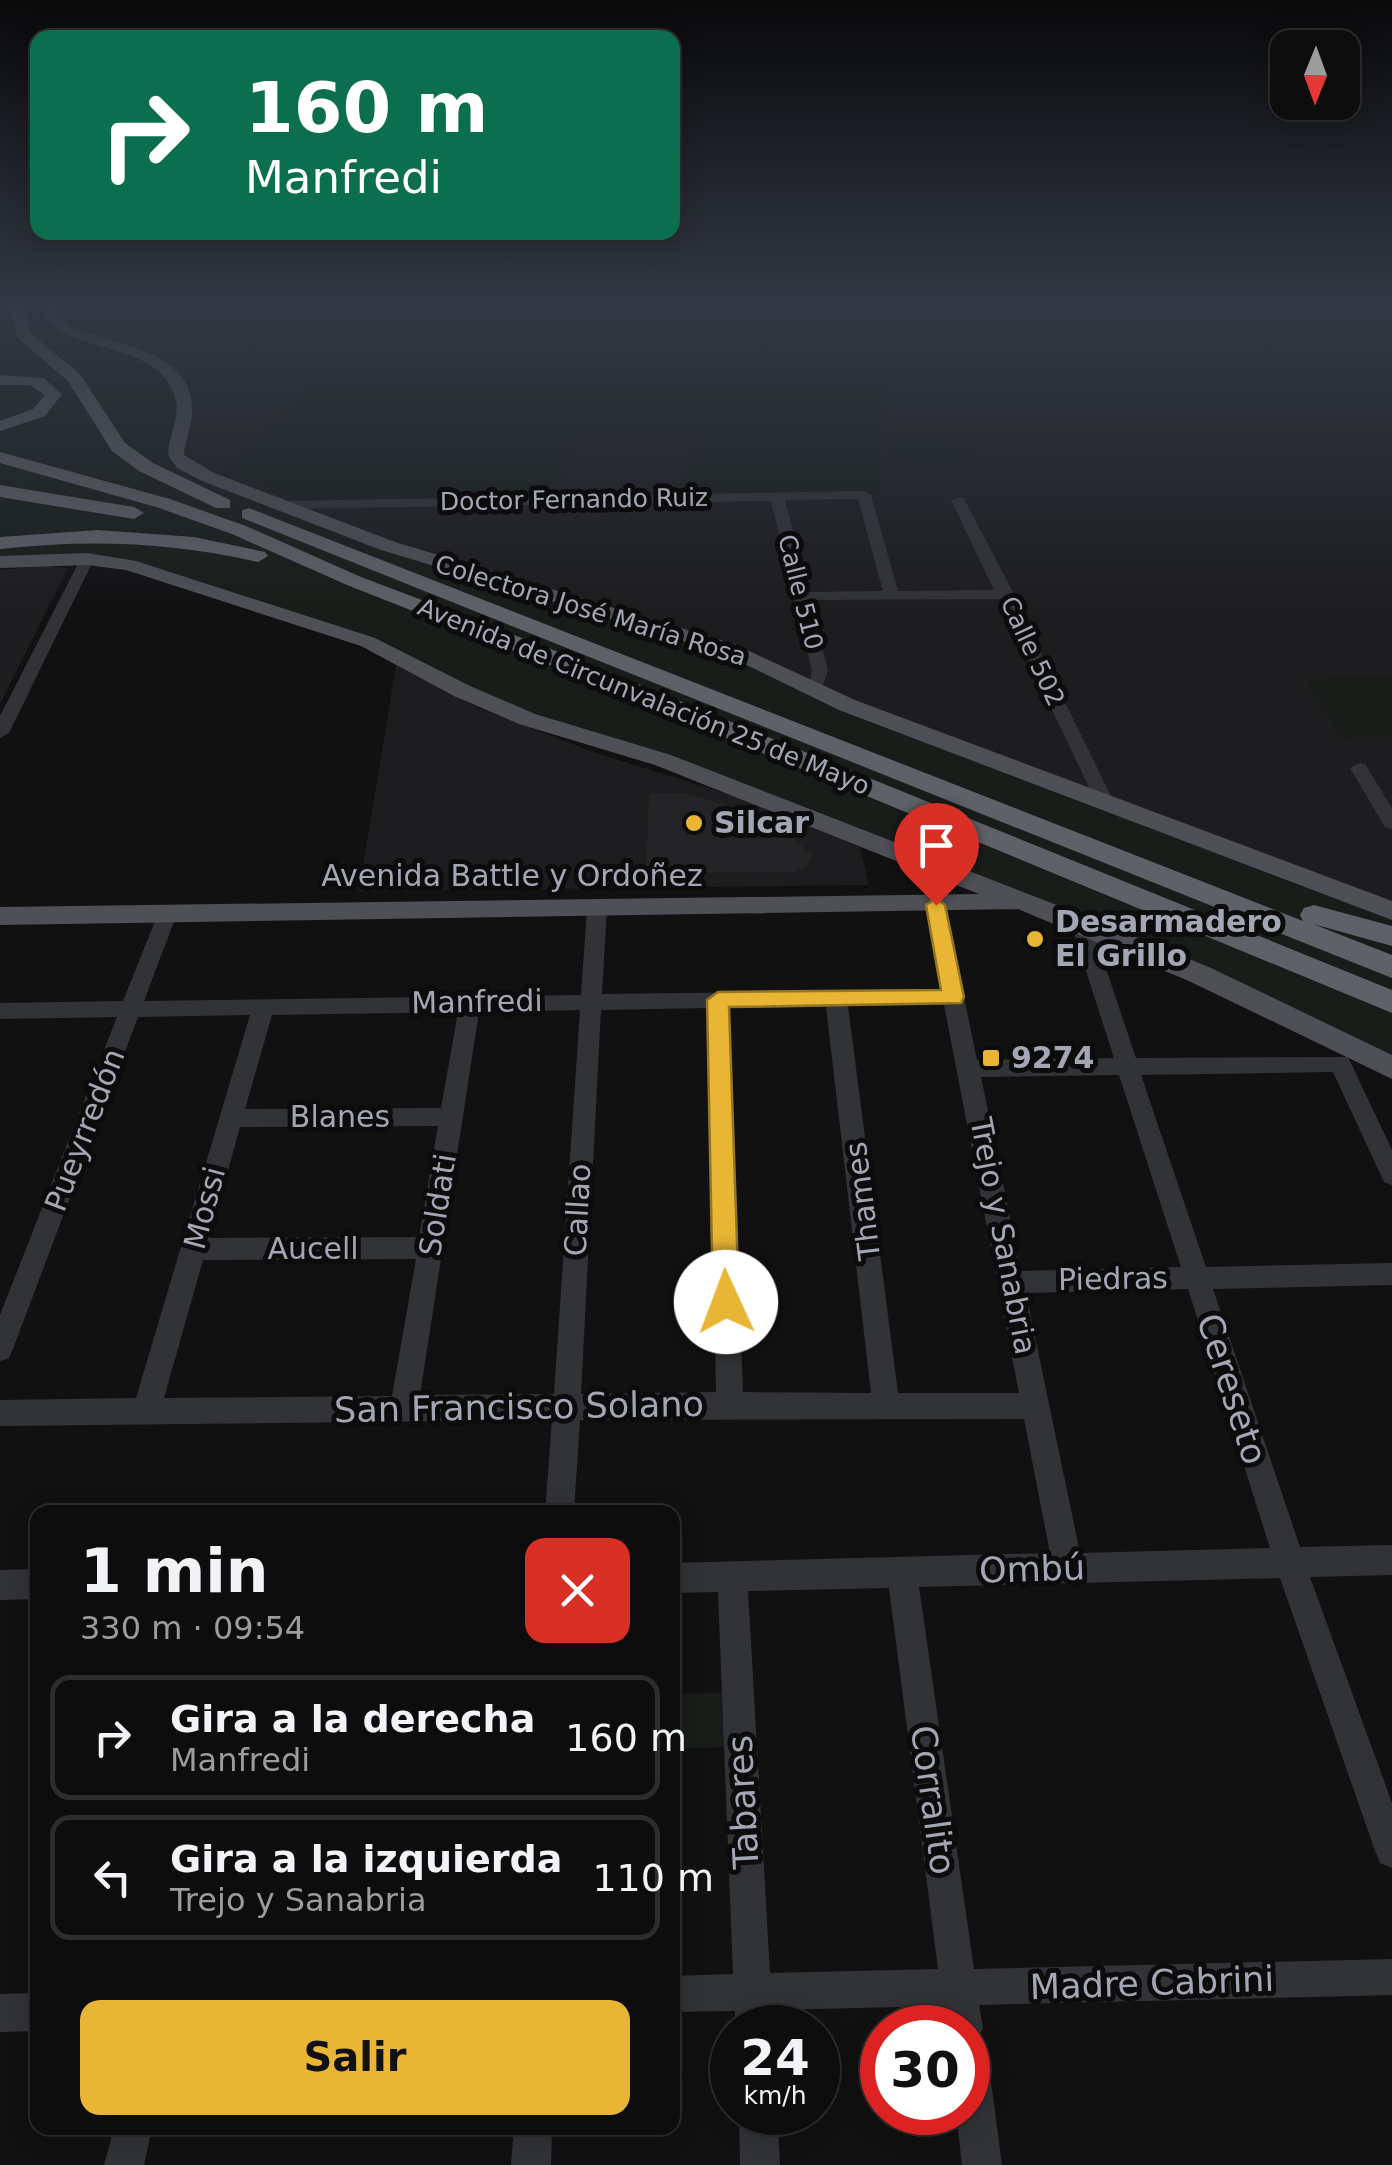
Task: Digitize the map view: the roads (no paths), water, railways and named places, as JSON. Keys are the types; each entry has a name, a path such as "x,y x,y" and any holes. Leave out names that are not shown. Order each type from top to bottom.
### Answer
{"highway":[{"path":"0,426 45,408"},
{"path":"93,408 118,447 146,467 222,504"},
{"name":"Avenida de Circunvalación 25 de Mayo","path":"0,442 222,504 1392,967"},
{"name":"Avenida de Circunvalación 25 de Mayo","path":"0,457 163,503 239,530 354,581 572,666 1392,1002"},
{"path":"0,491 112,508 282,550"},
{"path":"0,543 76,536 176,539 354,581"},
{"path":"1107,853 1392,936"},
{"path":"1196,920 1392,1016"}],"main road":[{"name":"Colectora José María Rosa","path":"184,408 174,443 176,455 183,464 208,478 453,567 728,648 847,705 1383,905"},
{"path":"0,562 87,559 130,565 368,642 462,692 527,720 663,760 1081,924 1201,974 1345,1056 1392,1068"},
{"name":"Avenida Battle y Ordoñez","path":"0,916 1024,902"}],"street":[{"name":"Calle 510","path":"777,496 820,670 814,688"},
{"name":"Doctor Fernando Ruiz","path":"284,505 864,496 892,596"},
{"name":"Calle 502","path":"958,500 1106,804"},
{"path":"0,732 87,559"},
{"path":"804,596 1007,594"},
{"path":"1360,768 1389,812"},
{"name":"Trejo y Sanabria","path":"936,905 1068,1568"},
{"name":"Callao","path":"561,1505 598,908"},
{"name":"Pueyrredón","path":"0,1349 168,911"},
{"name":"Cereseto","path":"1081,924 1290,1562 1392,1851"},
{"name":"Manfredi","path":"0,1011 953,997"},
{"name":"Thames","path":"836,998 886,1404"},
{"path":"718,1000 730,1405"},
{"name":"Soldati","path":"404,1407 470,1002"},
{"name":"Mossi","path":"146,1412 264,1005"},
{"path":"968,1068 1345,1056 1392,1176"},
{"name":"Blanes","path":"229,1118 451,1117"},
{"name":"Aucell","path":"194,1249 432,1248"},
{"name":"Piedras","path":"1014,1282 1392,1274"},
{"name":"San Francisco Solano","path":"0,1413 404,1407 1037,1406"},
{"name":"Ombú","path":"680,1578 1392,1560"},
{"name":"Corralito","path":"902,1573 961,2005"},
{"name":"Tabares","path":"732,1576 753,2005"},
{"path":"0,1585 30,1584"},
{"name":"Madre Cabrini","path":"802,2005 959,1989 1392,1976"},
{"name":"Madre Cabrini","path":"680,1996 728,2005"},
{"path":"0,2013 30,2012"},
{"path":"124,2165 131,2135"},
{"path":"532,2165 533,2135"},
{"path":"759,2135 760,2165"},
{"path":"978,2135 982,2165"}],"place":[{"name":"Silcar","path":"694,823"},
{"name":"Desarmadero El Grillo","path":"1035,939"},
{"name":"9274","path":"991,1058"}]}
